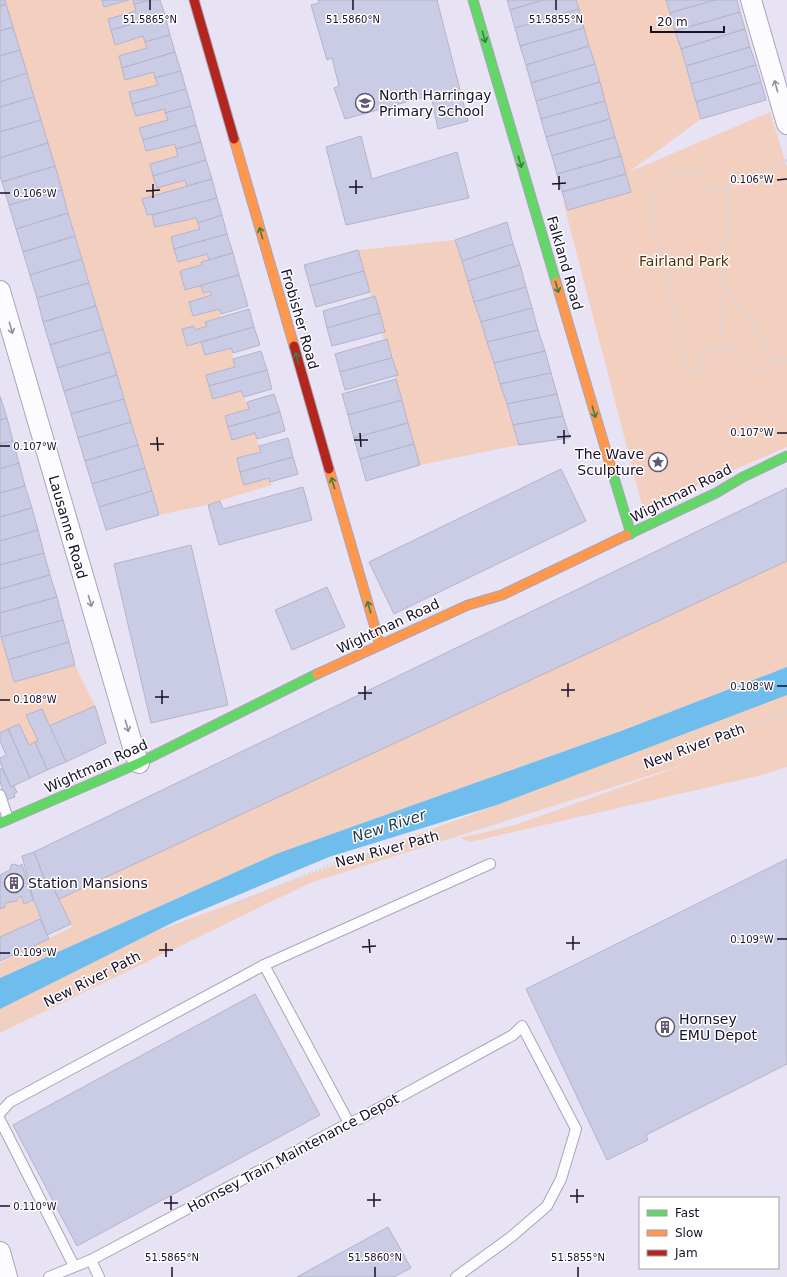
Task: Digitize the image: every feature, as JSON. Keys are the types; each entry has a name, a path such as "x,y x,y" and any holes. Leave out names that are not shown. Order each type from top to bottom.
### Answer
{"street":[{"name":"Frobisher Road","path":"194,0 380,645"},
{"name":"Falkland Road","path":"473,0 630,534"},
{"path":"751,0 787,124"},
{"name":"Lausanne Road","path":"0,291 139,763"},
{"name":"Wightman Road","path":"4,821 139,763 282,691 468,605 502,595 630,534 787,456"},
{"path":"0,1252 7,1277"}],"lane":[{"path":"0,795 4,821"},
{"path":"0,1113 10,1102 264,965 490,864"},
{"path":"264,965 349,1123"},
{"name":"Hornsey Train Maintenance Depot","path":"49,1277 91,1260 359,1119 513,1035 522,1026 576,1129 561,1179 547,1206 511,1237 456,1277"},
{"path":"0,1120 74,1266"},
{"path":"91,1260 99,1277"}],"path":[{"path":"787,160 720,189 706,187 702,177 691,170 677,170 667,176 651,200 651,214 690,377 698,374 702,359 709,348 729,348 744,354 750,375 787,358"},
{"path":"720,348 729,185"},
{"path":"724,287 746,314 776,362"},
{"name":"New River Path","path":"0,1027 245,900 334,862 487,823 699,743 787,712"}],"green space":[{"path":"5,0 102,0 104,7 133,0 136,11 108,19 115,44 143,36 147,48 119,56 125,80 154,72 158,85 129,92 136,115 165,109 168,120 139,128 146,151 175,144 178,156 150,164 157,188 185,180 187,186 142,199 146,215 152,214 155,227 196,218 200,229 171,237 174,249 207,254 209,260 202,262 202,265 180,271 185,290 201,285 203,293 210,291 212,295 189,302 193,316 219,309 221,317 205,322 207,326 195,330 182,330 187,346 201,342 205,355 231,348 235,367 206,375 213,399 241,391 249,409 225,416 232,440 255,433 261,452 237,458 244,484 269,478 272,485 202,506 159,515"},
{"name":"Fairland Park","path":"576,0 666,0 701,119 629,172 770,112 787,167 787,447 643,509 563,201 626,173"},
{"path":"455,240 519,445 420,465 358,250"},
{"path":"787,561 787,667 621,731 274,855 0,978 0,963 72,927 59,899"},
{"path":"0,634 14,682 75,665 95,706 49,726 42,709 27,715 38,741 29,745 19,724 0,733"},
{"path":"787,694 787,767 762,775 470,842 460,838 515,825 689,763 310,883 0,1033 0,1005 157,931 497,805"},
{"path":"20,896 24,904 33,900 40,919 0,937 0,909 4,907 5,903 17,902"}],"water":[{"name":"New River","path":"787,667 787,695 497,805 329,857 176,921 0,1009 0,978 276,854 621,731"}],"building":[{"path":"0,0 5,0 6,4 0,6"},
{"path":"102,0 129,0 104,7"},
{"path":"133,0 152,0 134,4"},
{"path":"152,0 160,0 165,15 111,30 108,19 136,11 134,4"},
{"path":"318,0 437,0 468,121 438,129 431,95 345,119 334,88 339,86 332,58 327,60 311,5 319,3"},
{"path":"507,0 543,0 510,10"},
{"path":"543,0 576,0 579,9 515,28 510,10"},
{"path":"666,0 715,0 670,13"},
{"path":"715,0 737,0 740,12 675,31 670,13"},
{"path":"6,4 13,27 0,31 0,6"},
{"path":"579,9 584,28 520,46 515,28"},
{"path":"740,12 745,29 681,49 675,31"},
{"path":"165,15 170,35 145,42 143,36 115,45 111,30"},
{"path":"13,27 20,50 0,56 0,31"},
{"path":"584,28 589,46 526,65 520,46"},
{"path":"745,29 750,47 686,66 681,49"},
{"path":"170,35 175,52 122,68 119,56 147,48 145,42"},
{"path":"589,46 595,64 531,83 526,65"},
{"path":"750,47 756,65 691,84 686,66"},
{"path":"20,50 27,73 0,82 0,56"},
{"path":"175,52 181,71 155,78 154,72 125,80 122,68"},
{"path":"595,64 600,82 536,101 531,83"},
{"path":"756,65 761,82 696,102 691,84"},
{"path":"181,71 186,89 132,104 129,92 158,85 155,78"},
{"path":"27,73 34,97 0,107 0,82"},
{"path":"600,82 605,101 541,119 536,101"},
{"path":"761,82 766,100 701,119 696,102"},
{"path":"186,89 191,106 165,113 165,109 136,116 132,104"},
{"path":"34,97 41,120 0,132 0,107"},
{"path":"605,101 610,119 546,137 541,119"},
{"path":"191,106 196,125 143,140 139,128 168,120 165,113"},
{"path":"610,119 615,137 552,156 546,137"},
{"path":"41,120 48,143 0,158 0,132"},
{"path":"196,125 201,142 176,149 175,144 146,151 143,140"},
{"path":"361,136 372,179 457,152 469,198 346,225 326,147"},
{"path":"615,137 621,156 557,174 552,156"},
{"path":"201,142 206,160 153,176 150,164 178,156 176,149"},
{"path":"48,143 55,166 2,182 0,176 0,158"},
{"path":"621,156 626,174 562,192 557,174"},
{"path":"206,160 212,179 187,186 185,180 157,188 153,176"},
{"path":"55,166 62,190 9,205 2,182"},
{"path":"626,174 631,192 568,210 562,192"},
{"path":"212,179 217,198 147,215 142,199"},
{"path":"62,190 68,213 16,229 9,205"},
{"path":"217,198 222,215 198,223 196,218 155,227 152,215"},
{"path":"68,213 75,236 23,252 16,229"},
{"path":"222,215 227,234 174,249 171,237 200,229 198,223"},
{"path":"507,222 513,244 462,261 455,240"},
{"path":"227,234 233,253 209,260 207,254 178,262 174,249"},
{"path":"75,236 82,259 30,275 23,252"},
{"path":"513,244 520,265 468,281 462,261"},
{"path":"358,250 364,271 310,286 304,265"},
{"path":"233,253 239,275 185,290 180,271 202,265 201,262"},
{"path":"82,259 89,283 37,298 30,275"},
{"path":"520,265 526,287 474,302 468,281"},
{"path":"364,271 370,292 316,307 310,286"},
{"path":"239,275 248,306 221,314 219,309 193,316 189,302 212,295 210,291 203,293 201,285"},
{"path":"89,283 96,306 43,322 37,298"},
{"path":"526,287 532,308 481,322 474,302"},
{"path":"375,296 380,313 327,328 323,311"},
{"path":"96,306 103,329 50,345 43,322"},
{"path":"532,308 538,330 487,342 481,322"},
{"path":"249,309 254,327 187,346 182,329 194,326 195,330 207,326 205,322"},
{"path":"380,313 385,332 332,346 327,328"},
{"path":"254,327 260,345 233,353 231,348 205,355 201,342"},
{"path":"103,329 110,352 57,368 50,345"},
{"path":"538,330 545,351 494,363 487,342"},
{"path":"387,339 392,358 340,372 335,354"},
{"path":"261,351 267,370 209,386 206,375 235,367 233,359"},
{"path":"545,351 551,373 500,384 494,363"},
{"path":"110,352 117,375 64,391 57,368"},
{"path":"392,358 398,375 345,390 340,372"},
{"path":"267,370 272,389 244,397 241,391 213,399 209,386"},
{"path":"551,373 557,394 507,404 500,384"},
{"path":"117,375 124,399 71,414 64,391"},
{"path":"396,379 402,400 348,415 342,394"},
{"path":"274,394 280,412 228,427 225,416 249,409 247,402"},
{"path":"557,394 563,416 513,425 507,404"},
{"path":"0,396 7,418 0,420"},
{"path":"124,399 131,422 78,438 71,414"},
{"path":"402,400 408,423 354,438 348,415"},
{"path":"280,412 285,431 257,439 255,433 232,440 228,427"},
{"path":"563,416 570,438 519,445 513,425"},
{"path":"7,418 13,441 0,444 0,420"},
{"path":"131,422 138,445 85,461 78,438"},
{"path":"408,423 414,444 360,459 354,438"},
{"path":"288,438 293,457 240,472 237,458 261,452 259,446"},
{"path":"13,441 19,463 0,469 0,444"},
{"path":"414,444 420,465 366,481 360,459"},
{"path":"138,445 145,468 92,484 85,461"},
{"path":"293,457 298,474 270,482 269,478 244,485 240,472"},
{"path":"19,463 25,486 0,493 0,469"},
{"path":"145,468 152,491 99,507 92,484"},
{"path":"561,469 586,521 394,614 369,562"},
{"path":"25,486 32,508 0,517 0,493"},
{"path":"303,487 312,520 219,545 208,505 220,501 223,509"},
{"path":"787,488 787,561 59,899 50,881 46,883 34,852"},
{"path":"152,491 159,515 106,530 99,507"},
{"path":"32,508 38,530 0,541 0,517"},
{"path":"38,530 44,553 0,565 0,541"},
{"path":"191,545 228,705 151,723 114,564"},
{"path":"44,553 50,575 0,589 0,565"},
{"path":"50,575 57,597 0,613 0,589"},
{"path":"327,587 345,627 292,650 275,610"},
{"path":"57,597 63,620 1,637 0,613"},
{"path":"63,620 69,642 8,660 1,637"},
{"path":"69,642 75,665 14,682 8,660"},
{"path":"95,706 106,743 66,762 49,726"},
{"path":"42,709 66,762 47,770 35,742 38,741 26,715"},
{"path":"19,724 29,745 35,742 47,770 30,778 8,729"},
{"path":"8,729 30,778 11,787 0,762 0,758 6,755 0,741 0,733"},
{"path":"2,768 11,787 14,786 17,792 14,794 15,797 6,800 0,781 0,769"},
{"path":"34,852 46,883 50,881 71,924 47,935 33,898 22,856"},
{"name":"Hornsey EMU Depot","path":"787,859 787,1064 646,1135 648,1140 607,1160 526,989"},
{"name":"Station Mansions","path":"14,864 19,866 22,864 33,900 24,904 21,896 17,901 5,903 5,907 0,909 0,875 10,870 11,865"},
{"path":"40,919 49,939 0,961 0,937"},
{"path":"255,994 320,1115 77,1246 13,1125"},
{"path":"388,1227 411,1268 394,1277 297,1277"}],"traffic: fast":[{"path":"473,0 556,282"},
{"path":"627,535 716,493 743,477 787,456"},
{"path":"612,471 631,534"},
{"path":"0,823 139,763 317,674"}],"traffic: slow":[{"path":"234,139 294,346"},
{"path":"556,282 612,471"},
{"path":"329,469 380,645"},
{"path":"317,674 468,605 502,595 627,535"}],"traffic: jam":[{"path":"194,0 234,139"},
{"path":"294,346 329,469"}],"place":[{"name":"North Harringay Primary School","path":"365,103"},
{"name":"The Wave Sculpture","path":"658,462"},
{"name":"Station Mansions","path":"14,883"},
{"name":"Hornsey EMU Depot","path":"665,1027"}]}
